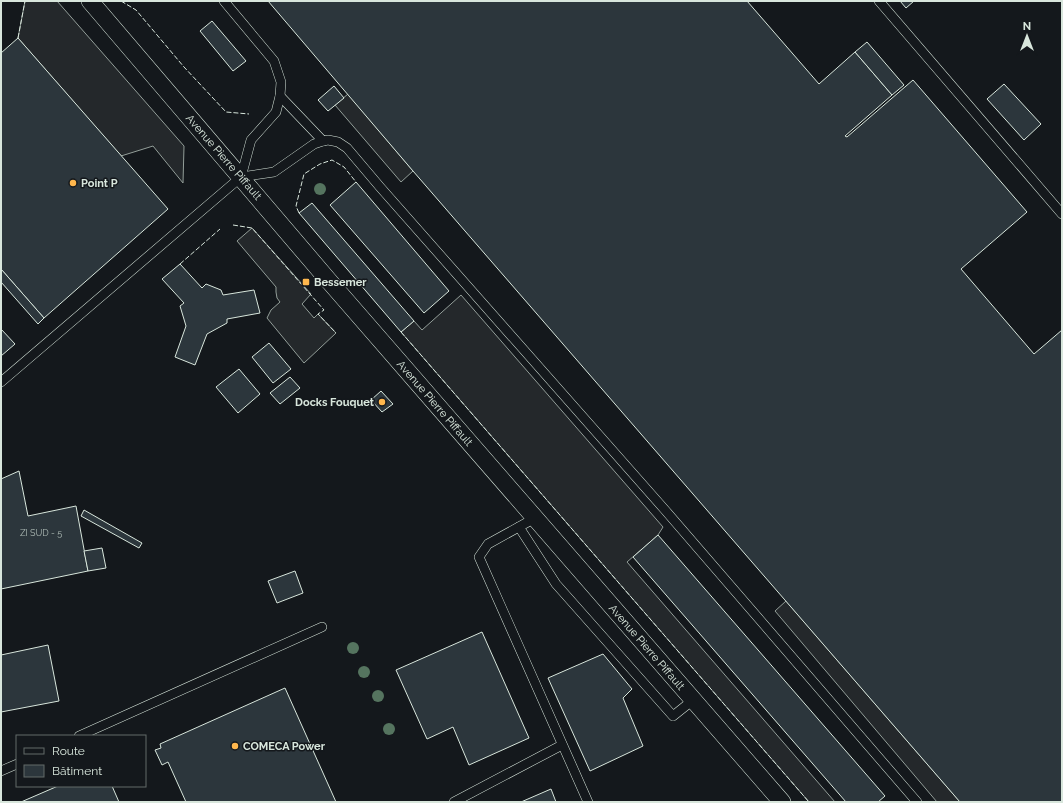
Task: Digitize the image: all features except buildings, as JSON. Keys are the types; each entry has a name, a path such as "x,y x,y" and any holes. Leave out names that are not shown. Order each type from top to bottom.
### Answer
{"street":[{"name":"Avenue Pierre Piffault","path":"90,1 329,281 782,802"}],"lane":[{"path":"224,1 274,61 281,82 280,96 276,112 251,140 241,177"},
{"path":"879,1 1062,214"},
{"path":"280,96 323,141"},
{"path":"1,382 241,177 274,172 314,144 328,140 338,142 347,148 675,522 916,802"},
{"path":"535,518 488,544 479,557 588,802"},
{"path":"519,527 556,584 673,716 693,700"},
{"path":"82,735 322,627"},
{"path":"454,802 562,745"},
{"path":"1,771 16,764"}],"shaded area":[{"path":"25,1 57,1 184,146 183,183 153,146 121,156 18,38"},
{"path":"348,94 413,171 401,182 335,105"},
{"path":"252,228 311,294 302,304 314,318 318,314 336,333 304,363 267,318 271,310 280,302 277,298 276,287 237,241"},
{"path":"461,295 663,527 658,535 627,562 835,802 809,802 401,332 414,321 422,330"},
{"path":"786,601 960,802 937,802 775,611"}],"fence":[{"path":"18,38 25,1"},
{"path":"121,1 136,10 184,67 226,112 249,114"},
{"path":"299,213 296,206 304,174 320,164 332,160 344,167 356,182"},
{"path":"233,225 252,228 324,310 318,314 336,333"},
{"path":"180,264 220,229"},
{"path":"401,332 809,802"}],"place":[{"name":"Point P","path":"73,183"},
{"name":"Bessemer","path":"306,282"},
{"name":"Docks Fouquet","path":"382,402"},
{"name":"COMECA Power","path":"235,746"}]}
